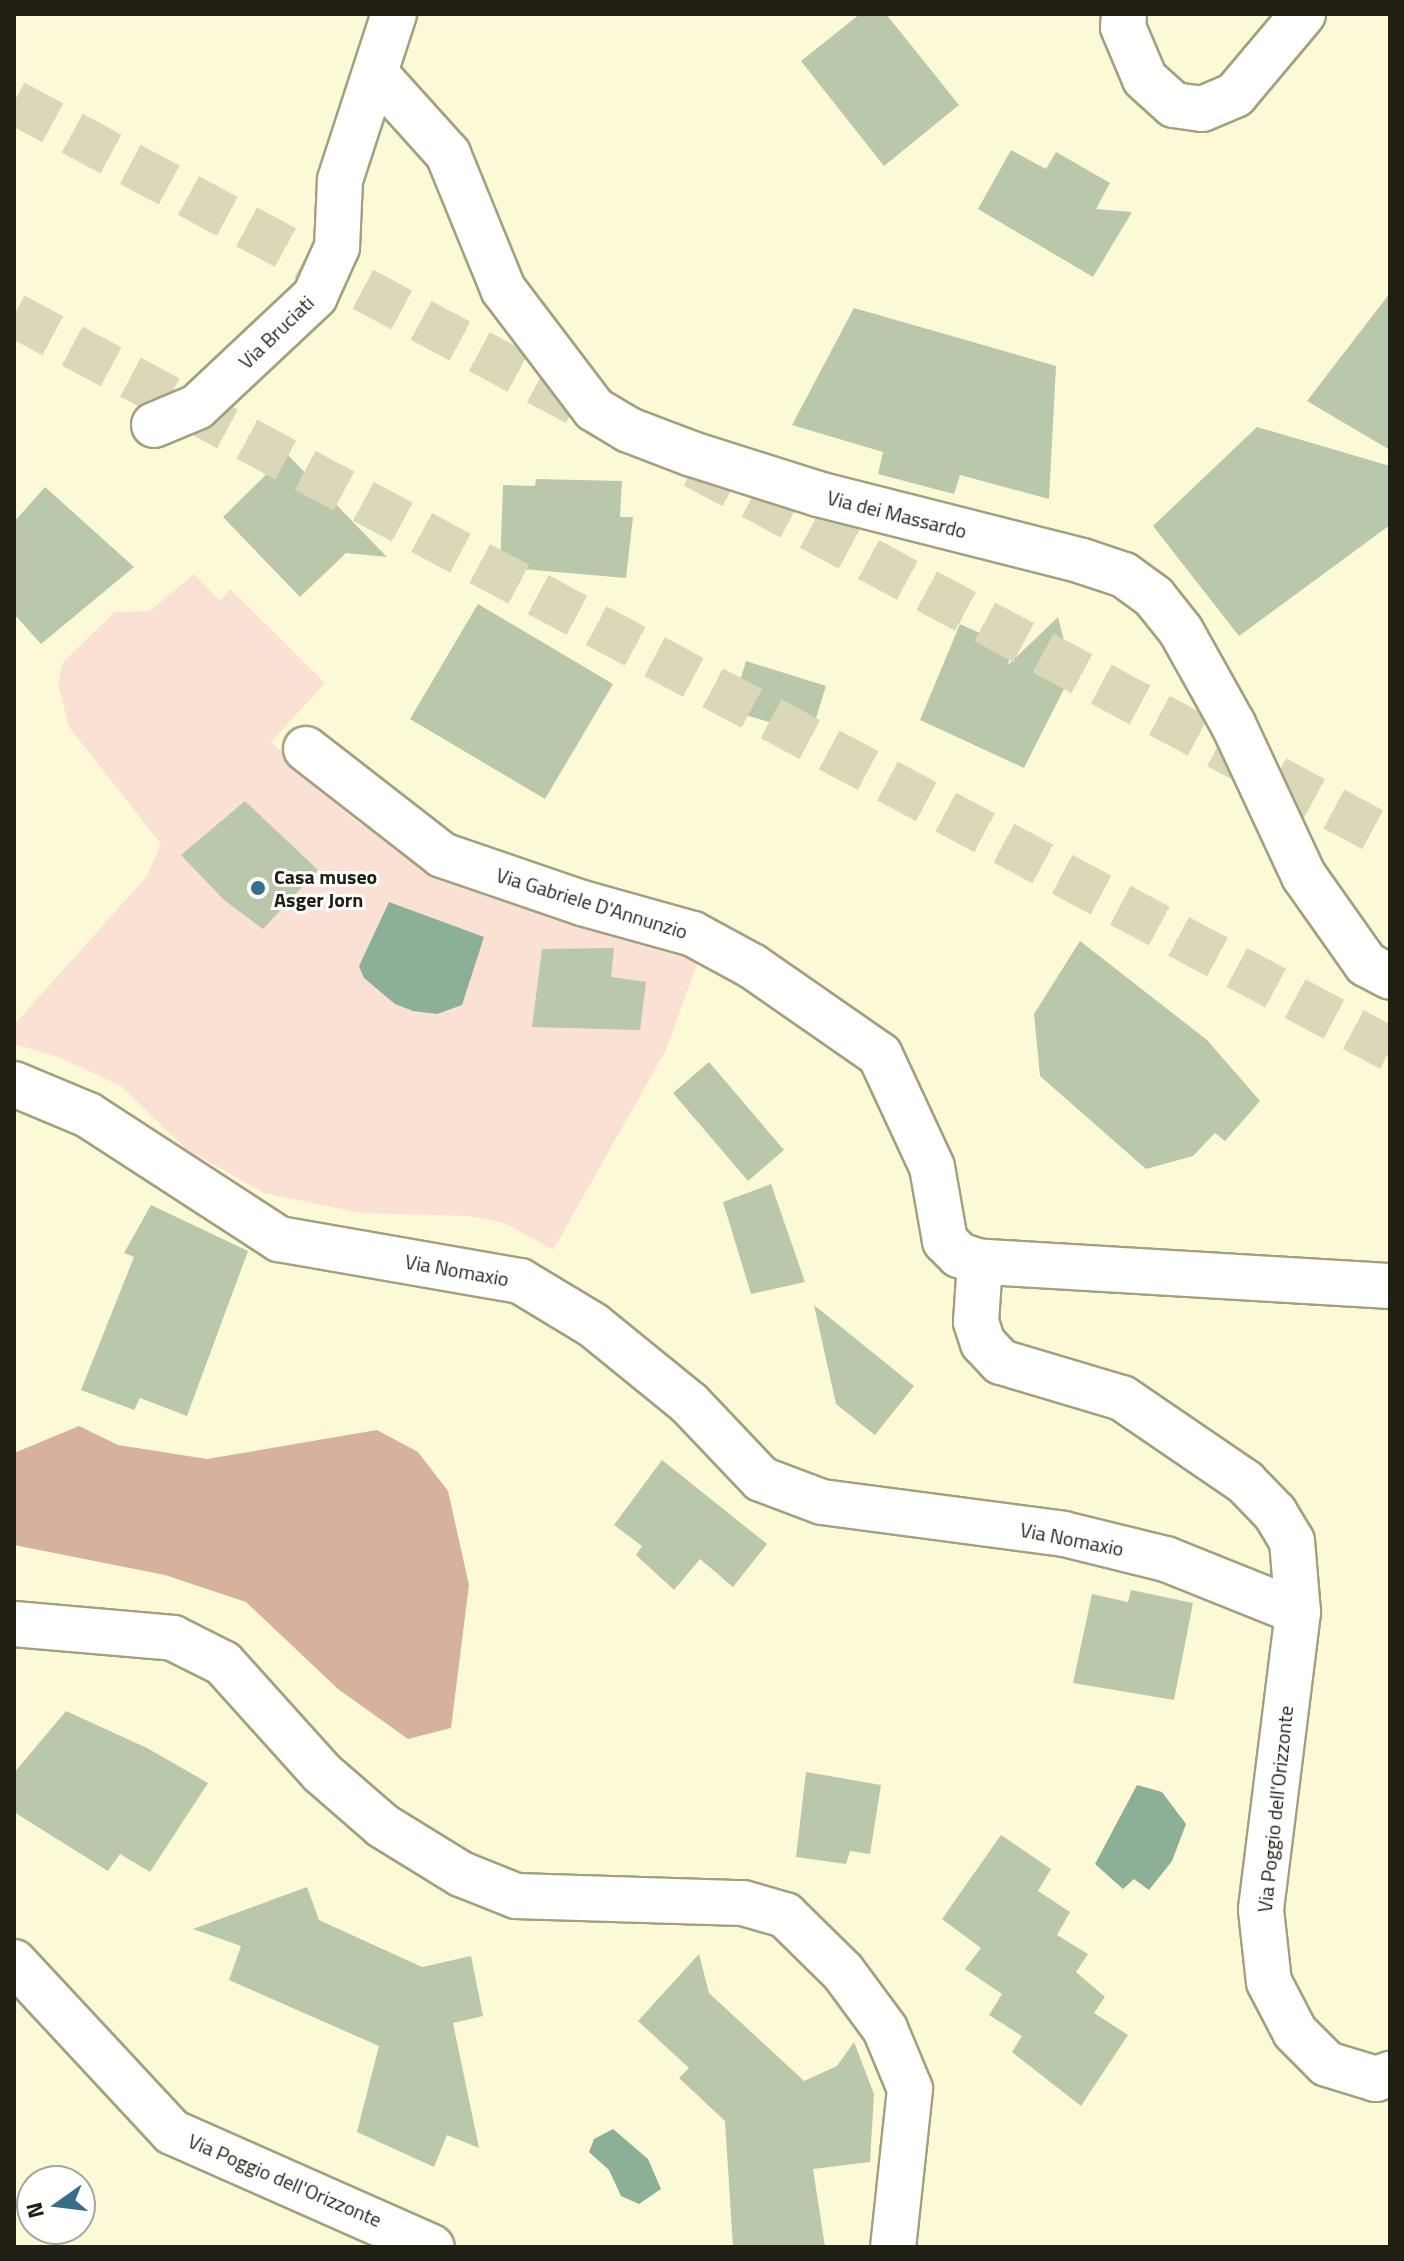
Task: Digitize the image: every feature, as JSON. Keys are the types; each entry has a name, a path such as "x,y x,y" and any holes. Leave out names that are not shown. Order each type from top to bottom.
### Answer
{"street":[{"path":"1124,14 1123,27 1145,79 1174,105 1202,109 1235,95 1303,14"},
{"name":"Via Bruciati","path":"154,425 197,407 315,296 337,247 340,180 376,74 381,19"},
{"name":"Via dei Massardo","path":"376,74 448,154 503,289 594,409 629,430 692,454 818,494 1082,561 1124,575 1154,597 1181,631 1233,724 1304,876 1366,964 1390,977"},
{"name":"Via Gabriele D'Annunzio","path":"306,749 442,855 582,903 693,934 752,966 880,1055 932,1167 945,1241 980,1262"},
{"name":"Via Nomaxio","path":"16,1084 88,1115 279,1239 520,1281 593,1325 689,1403 761,1479 822,1502 1064,1534 1166,1559 1298,1612"},
{"path":"1298,1612 1292,1541 1245,1482 1122,1398 1001,1362 992,1353 976,1322 980,1262 1390,1286"},
{"name":"Via Poggio dell'Orizzonte","path":"1298,1612 1261,1910 1269,1982 1295,2032 1327,2064 1376,2079 1390,2074"},
{"path":"14,1624 173,1638 223,1663 322,1773 383,1826 461,1874 516,1896 743,1903 785,1915 843,1972 885,2029 910,2089 893,2247"},
{"name":"Via Poggio dell'Orizzonte","path":"14,1962 172,2132 367,2214 432,2247"}],"shaded area":[{"path":"194,574 220,601 230,589 325,683 271,742 354,820 463,888 699,958 666,1050 553,1250 505,1223 469,1216 361,1213 264,1193 186,1149 121,1086 61,1058 14,1044 14,1025 147,876 161,844 69,727 58,684 63,662 115,612 150,611"},
{"path":"389,902 484,937 462,1005 437,1014 413,1011 395,1004 364,978 359,966"},
{"path":"79,1426 118,1445 207,1459 377,1430 418,1452 448,1491 469,1585 451,1728 408,1739 338,1689 246,1602 165,1575 14,1545 14,1453"},
{"path":"1137,1785 1162,1792 1186,1824 1172,1861 1149,1890 1134,1879 1123,1889 1095,1864"},
{"path":"613,2129 648,2159 661,2189 639,2204 621,2196 609,2170 589,2152 594,2139"}],"building":[{"path":"860,14 886,14 959,105 884,166 801,61"},
{"path":"1011,150 1046,169 1056,152 1110,183 1096,209 1132,212 1093,277 978,209"},
{"path":"1390,293 1390,450 1307,401"},
{"path":"854,308 1056,366 1049,499 960,475 954,494 878,474 883,452 792,425"},
{"path":"1257,427 1390,466 1390,525 1239,636 1153,526"},
{"path":"287,454 387,557 346,553 300,597 223,517"},
{"path":"536,479 622,481 620,517 633,517 626,578 500,567 503,485 535,486"},
{"path":"45,487 134,567 41,644 14,614 14,522"},
{"path":"478,604 613,684 545,799 410,719"},
{"path":"1058,617 1072,673 1024,768 920,720 960,624 1012,648 1008,665"},
{"path":"746,661 826,686 811,734 731,711"},
{"path":"245,801 318,870 263,929 224,900 181,855"},
{"path":"1080,941 1207,1040 1260,1101 1225,1141 1215,1133 1193,1156 1146,1169 1040,1076 1034,1014"},
{"path":"614,948 611,977 646,982 640,1030 532,1027 542,949"},
{"path":"709,1062 784,1150 748,1181 673,1093"},
{"path":"771,1184 805,1282 751,1294 723,1202"},
{"path":"151,1205 248,1251 187,1416 140,1398 134,1410 81,1390 134,1257 124,1253"},
{"path":"814,1305 914,1386 875,1435 836,1404"},
{"path":"662,1460 767,1544 733,1587 700,1559 674,1590 636,1555 642,1546 614,1525"},
{"path":"1131,1590 1193,1603 1174,1700 1073,1683 1092,1594 1128,1602"},
{"path":"66,1711 147,1748 208,1783 150,1872 120,1854 108,1871 14,1812 14,1773"},
{"path":"806,1772 881,1785 870,1854 850,1851 846,1864 796,1857"},
{"path":"1001,1835 1051,1869 1038,1891 1070,1912 1057,1935 1088,1954 1076,1972 1105,1997 1094,2013 1128,2035 1081,2106 1012,2052 1022,2036 989,2015 1002,1994 965,1969 981,1948 942,1919"},
{"path":"307,1887 319,1920 422,1967 471,1956 483,2016 453,2023 479,2148 447,2135 434,2167 357,2132 379,2046 229,1980 241,1946 193,1929"},
{"path":"699,1954 709,1993 804,2081 837,2066 854,2042 874,2094 870,2162 813,2169 825,2247 733,2247 725,2121 679,2078 689,2068 638,2021"}],"tunnel":[{"path":"14,102 605,419"},
{"path":"14,315 1390,1049"},
{"path":"694,466 1390,839"}],"place":[{"name":"Casa museo Asger Jorn","path":"258,888"}]}
